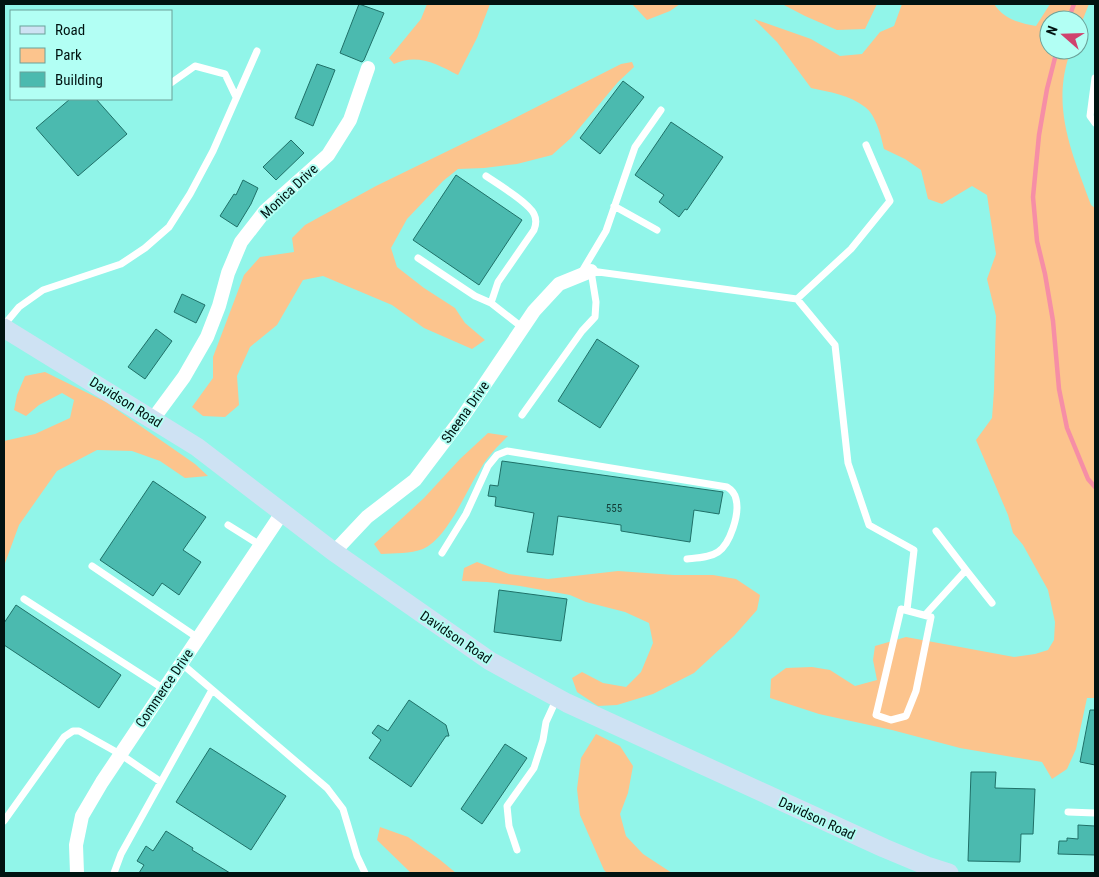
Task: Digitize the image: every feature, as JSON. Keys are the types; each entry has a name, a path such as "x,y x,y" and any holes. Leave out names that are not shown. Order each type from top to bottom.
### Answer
{"street":[{"name":"Monica Drive","path":"153,419 184,377 207,337 219,306 228,273 241,242 265,211 328,155 350,120 368,68"},
{"name":"Sheena Drive","path":"334,552 367,517 415,480 462,418 534,311 559,284 585,273"},
{"name":"Davidson Road","path":"4,326 197,447 334,552 490,661 557,698 884,848 949,873"},
{"name":"Commerce Drive","path":"77,873 76,845 82,816 120,754 282,513"}],"lane":[{"path":"4,326 19,307 43,290 121,264 145,248 169,227 190,194 213,151 257,51"},
{"path":"172,82 195,66 225,74 236,97"},
{"path":"1095,78 1090,116 1095,123"},
{"path":"522,415 582,331 595,317 596,302 585,273 606,231 635,147 661,110"},
{"path":"797,300 851,249 890,201 866,145"},
{"path":"486,176 513,193 534,213 536,222 534,230 498,282 491,303"},
{"path":"614,206 657,230"},
{"path":"418,258 475,296 491,303 522,328"},
{"path":"585,273 797,300 835,345 848,463 869,525 914,550 907,610"},
{"path":"442,553 466,514 488,466 497,455 507,451 728,487 736,497 737,507 729,539 716,554 687,559"},
{"path":"228,525 260,545"},
{"path":"936,531 992,603"},
{"path":"92,566 198,638"},
{"path":"925,615 966,570"},
{"path":"24,599 164,689"},
{"path":"901,609 925,615 931,617 916,691 906,716 891,720 876,714 901,609"},
{"path":"181,663 327,788 343,808 357,856 365,873"},
{"path":"114,873 121,854 212,690"},
{"path":"517,850 508,826 507,806 534,768 543,740 546,722 557,698"},
{"path":"4,821 64,737 73,731 79,731 120,754 161,782"},
{"path":"1068,812 1095,813"}],"green space":[{"path":"427,4 490,4 477,38 458,75 427,61 411,60 394,64 389,58 421,19"},
{"path":"632,4 680,4 670,11 647,20"},
{"path":"782,4 877,4 865,29 837,30"},
{"path":"902,4 994,4 1012,20 1036,26 1039,21 1039,60 1068,60 1063,91 1066,129 1077,167 1091,205 1095,208 1095,698 1087,698 1076,749 1067,769 1052,779 1042,762 960,748 892,730 819,714 770,698 771,679 786,668 812,667 830,670 855,686 877,680 873,660 875,646 906,637 1014,657 1048,650 1054,640 1055,622 1048,590 1023,545 1013,533 1008,515 976,440 992,418 994,390 996,316 987,279 996,254 987,195 972,186 942,204 928,199 921,170 905,159 884,149 877,126 869,111 859,103 846,97 811,88 777,42 754,19 811,39 840,56 862,54 880,32 894,26"},
{"path":"1050,4 1089,4 1087,10 1046,10"},
{"path":"632,62 634,67 618,82 571,138 552,155 517,164 458,169 443,181 407,219 391,248 397,267 424,288 455,308 465,323 485,340 472,349 424,328 392,305 323,276 303,280 277,325 250,347 237,376 239,405 225,417 203,416 192,407 213,378 213,357 244,275 260,257 294,252 292,238 305,225 376,186 621,64"},
{"path":"45,372 106,402 195,464 208,476 185,478 160,461 132,451 97,450 57,471 19,525 4,566 4,441 35,434 70,418 74,400 62,393 39,405 26,416 14,410 17,395 25,376"},
{"path":"488,433 508,436 493,451 475,477 456,513 440,535 432,543 418,551 381,554 374,544 424,498 460,459"},
{"path":"477,562 509,574 548,579 618,571 674,575 713,575 736,579 760,595 757,610 734,636 694,673 653,694 617,705 598,706 577,692 572,678 582,672 603,683 626,687 641,672 653,643 649,623 625,612 586,602 570,595 520,586 462,581 464,568"},
{"path":"596,734 620,746 633,766 628,793 620,814 626,836 643,854 672,873 607,873 604,870 580,815 577,789 581,758"},
{"path":"380,827 408,837 456,873 411,873 377,840"}],"building":[{"path":"359,4 384,13 362,62 340,53"},
{"path":"317,64 335,70 313,126 295,118"},
{"path":"623,81 644,97 600,154 580,138"},
{"path":"69,100 97,100 127,134 78,176 36,128"},
{"path":"671,122 723,157 687,210 685,209 679,217 659,202 664,195 635,175"},
{"path":"291,140 304,153 276,180 263,167"},
{"path":"456,175 522,220 479,285 413,240"},
{"path":"243,180 258,188 237,227 220,216 234,194 236,195"},
{"path":"182,294 205,305 196,323 174,312"},
{"path":"156,329 172,341 145,379 128,367"},
{"path":"597,339 639,366 600,428 558,401"},
{"path":"502,461 723,492 719,514 694,510 690,542 621,531 621,525 558,516 553,555 527,552 534,513 495,506 496,497 488,496 490,485 498,486"},
{"path":"153,481 206,517 183,550 201,562 179,595 162,583 153,596 100,560"},
{"path":"499,590 567,599 561,641 494,632"},
{"path":"16,605 121,675 99,708 4,645 4,623"},
{"path":"409,700 446,725 449,736 446,736 411,787 369,758 381,740 372,733 378,725 388,731"},
{"path":"1090,710 1095,710 1095,765 1080,762"},
{"path":"505,744 527,758 482,824 461,809"},
{"path":"210,748 286,796 251,850 176,802"},
{"path":"971,772 996,772 995,788 1035,789 1033,834 1021,834 1020,862 968,861"},
{"path":"1078,825 1095,826 1095,855 1058,854 1059,841 1067,841 1067,838 1078,839"},
{"path":"166,831 193,848 192,850 230,873 139,873 144,865 137,861 146,846 153,851"}],"waterway":[{"path":"1072,10 1074,4"},
{"path":"1054,60 1039,135 1033,197 1037,241 1053,321 1059,389 1067,428 1088,479 1095,487"}]}
